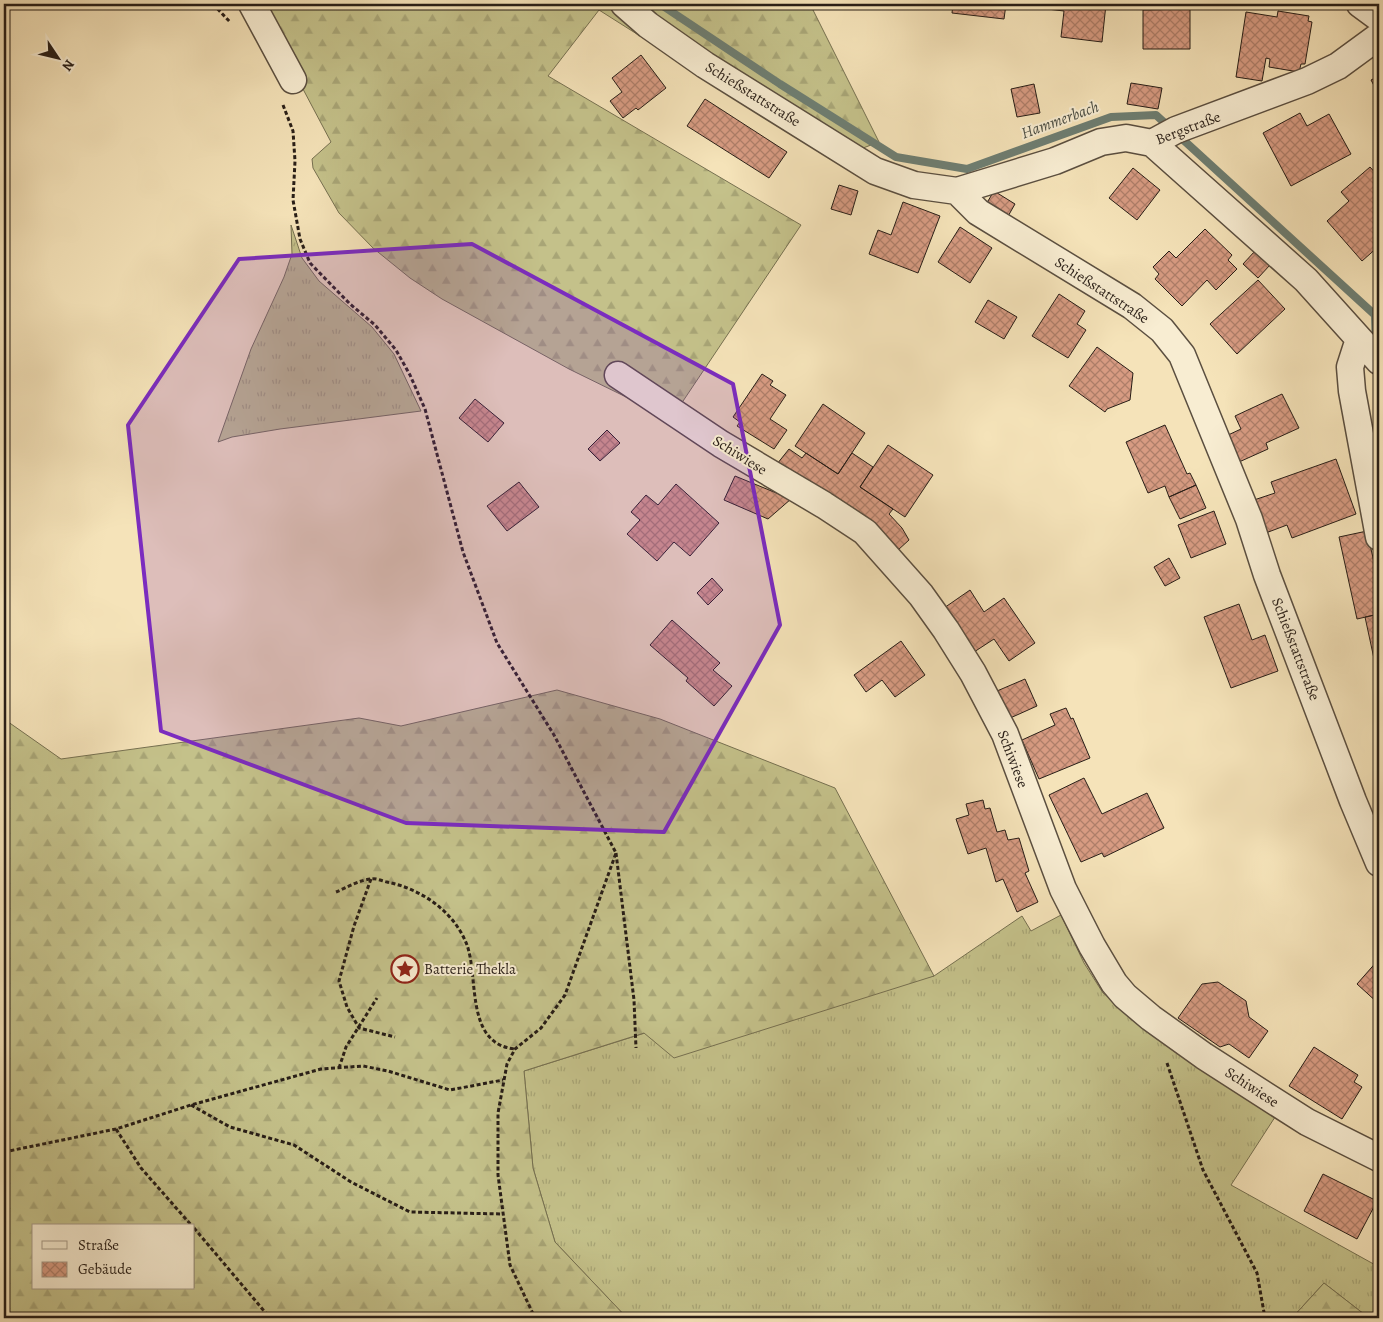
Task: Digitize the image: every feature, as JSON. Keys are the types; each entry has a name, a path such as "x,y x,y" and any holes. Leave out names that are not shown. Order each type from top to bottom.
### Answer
{"street":[{"path":"252,4 292,80"},
{"name":"Schießstattstraße","path":"624,4 648,25 706,65 875,171 914,185 957,191 978,212 1132,306 1162,330 1182,354 1249,520 1267,575 1374,836 1379,863"},
{"path":"1360,4 1379,18"},
{"name":"Bergstraße","path":"957,191 1056,161 1101,142 1126,138 1163,137 1307,81 1338,66 1379,36"},
{"path":"1163,137 1174,160 1230,214 1306,280 1369,351 1350,367 1352,391 1379,537"},
{"name":"Schiwiese","path":"618,375 721,444 824,504 865,532 921,595 973,673 1005,734 1063,888 1092,946 1114,983 1125,996 1151,1018 1204,1056 1274,1101 1307,1122 1379,1158"}],"path":[{"path":"292,80 277,87 293,131 295,161 293,200 300,239 310,263 350,304 375,326 396,350 410,375 425,409 463,552 497,643 554,735 616,853 634,1000 636,1048"},
{"path":"535,1318 510,1265 503,1214 498,1174 498,1113 503,1080 507,1064 515,1049 541,1028 565,995 616,853"},
{"path":"336,892 372,879 397,884 422,894 441,908 456,925 467,946 479,1019 493,1042 503,1048 515,1049"},
{"path":"372,879 354,926 339,981 347,1006 359,1028 395,1037"},
{"path":"339,1068 346,1047 377,998"},
{"path":"1164,1057 1203,1170 1257,1273 1265,1318"},
{"path":"4,1152 116,1130 191,1105 321,1069 363,1066 388,1071 450,1090 503,1080"},
{"path":"191,1105 230,1127 294,1145 351,1182 410,1212 503,1214"},
{"path":"116,1130 141,1168 190,1224"},
{"path":"195,1229 270,1318"}],"highlighted area":[{"path":"472,244 733,384 780,625 664,832 406,823 161,731 128,425 239,259"}],"green space":[{"path":"258,4 810,4 879,142 834,159 599,10 548,76 801,225 671,419 569,369 442,299 410,278 373,248 339,213 313,168 312,159 331,142"},
{"path":"291,225 302,258 319,281 372,327 394,354 421,411 280,429 232,437 218,442 251,349 284,277 292,254"},
{"path":"557,690 660,719 835,788 934,976 674,1058 644,1033 524,1071 533,1168 555,1242 627,1318 4,1318 4,719 61,759 359,718 401,726"},
{"path":"1061,915 1084,963 1103,993 1124,1010 1277,1114 1231,1185 1379,1267 1379,1318 1369,1318 1324,1283 1292,1318 627,1318 555,1242 533,1168 524,1071 645,1033 934,976 1022,916 1031,931"},
{"path":"1324,1283 1369,1318 1292,1318"}],"building":[{"path":"953,4 1006,4 1004,19 952,13"},
{"path":"1048,4 1106,4 1102,42 1061,37 1064,11 1047,9"},
{"path":"1190,9 1190,49 1143,49 1143,10"},
{"path":"1278,11 1309,16 1308,21 1312,22 1305,64 1301,64 1299,72 1269,67 1270,59 1266,58 1262,81 1236,77 1246,12 1277,17"},
{"path":"641,55 666,88 638,110 636,108 623,118 610,101 622,92 612,78"},
{"path":"1379,76 1379,95 1371,80"},
{"path":"1131,83 1162,88 1158,109 1127,104"},
{"path":"1034,84 1040,113 1017,117 1011,89"},
{"path":"705,99 787,152 769,178 687,126"},
{"path":"1300,113 1307,126 1329,114 1351,154 1291,186 1263,133"},
{"path":"1370,167 1379,177 1379,246 1362,261 1327,221 1349,201 1341,192"},
{"path":"1133,168 1160,190 1137,220 1109,198"},
{"path":"839,185 858,191 851,215 831,209"},
{"path":"994,191 1015,204 1007,218 985,206"},
{"path":"903,202 940,216 918,273 869,254 878,230 891,235"},
{"path":"960,227 992,248 970,283 938,262"},
{"path":"1205,229 1232,255 1228,260 1237,269 1216,290 1207,280 1182,306 1155,279 1159,274 1153,267 1169,251 1176,258"},
{"path":"1255,251 1270,265 1258,278 1243,264"},
{"path":"1258,280 1285,309 1237,354 1210,324"},
{"path":"1059,294 1085,311 1077,324 1086,330 1068,358 1032,336"},
{"path":"988,300 1017,317 1004,339 975,322"},
{"path":"1097,347 1133,373 1130,400 1107,409 1105,412 1069,386"},
{"path":"762,374 773,381 770,385 786,395 770,419 787,430 774,449 737,426 740,422 733,417"},
{"path":"1282,394 1299,428 1266,443 1268,449 1239,462 1226,436 1241,429 1235,416"},
{"path":"475,399 504,423 488,442 459,418"},
{"path":"823,404 865,433 838,474 795,446"},
{"path":"1165,425 1187,474 1190,473 1196,485 1169,497 1165,486 1148,493 1126,442"},
{"path":"607,430 620,443 600,461 588,449"},
{"path":"888,445 933,475 905,517 860,487"},
{"path":"789,449 802,458 806,453 838,474 852,453 873,467 860,487 893,509 889,514 902,528 909,540 898,550 777,464"},
{"path":"1336,459 1356,514 1292,538 1287,525 1263,534 1251,501 1275,493 1271,482"},
{"path":"735,476 791,499 768,519 724,500"},
{"path":"519,482 539,507 507,531 487,506"},
{"path":"676,484 719,523 690,556 674,542 657,561 627,534 640,520 631,512 646,495 658,505"},
{"path":"1196,485 1206,508 1180,519 1169,497"},
{"path":"1214,511 1226,544 1191,558 1178,525"},
{"path":"1367,531 1379,585 1379,614 1357,619 1339,537"},
{"path":"1169,558 1180,578 1165,586 1154,567"},
{"path":"712,578 723,590 708,605 697,593"},
{"path":"970,590 984,612 1004,598 1035,643 1009,661 994,639 974,652 944,608"},
{"path":"1239,604 1252,640 1265,635 1278,671 1231,688 1204,617"},
{"path":"1379,614 1379,682 1365,617"},
{"path":"672,620 720,663 713,670 732,686 714,706 686,681 688,678 650,645"},
{"path":"901,641 925,675 895,697 882,680 866,692 854,675"},
{"path":"1025,679 1037,706 1008,719 997,691"},
{"path":"1066,708 1071,719 1073,718 1090,758 1039,779 1022,740 1055,725 1050,714"},
{"path":"1084,778 1102,814 1147,793 1164,828 1104,857 1102,853 1081,862 1049,795"},
{"path":"983,800 985,809 990,808 997,832 1005,830 1008,840 1019,838 1029,871 1025,873 1038,902 1017,912 1003,879 996,882 986,848 968,854 956,819 969,815 966,804"},
{"path":"1379,959 1379,1004 1357,984"},
{"path":"1218,982 1246,1001 1249,1017 1268,1031 1249,1058 1229,1044 1220,1047 1178,1018 1202,984"},
{"path":"1314,1047 1358,1075 1354,1082 1362,1087 1342,1119 1289,1086"},
{"path":"1323,1174 1377,1201 1357,1239 1304,1211"}],"waterway":[{"name":"Hammerbach","path":"660,4 780,84 896,157 967,169 1111,117 1156,115 1375,315 1376,347"},
{"name":"Hammerbach","path":"1377,363 1379,411"}],"place":[{"name":"Batterie Thekla","path":"405,969"}]}
